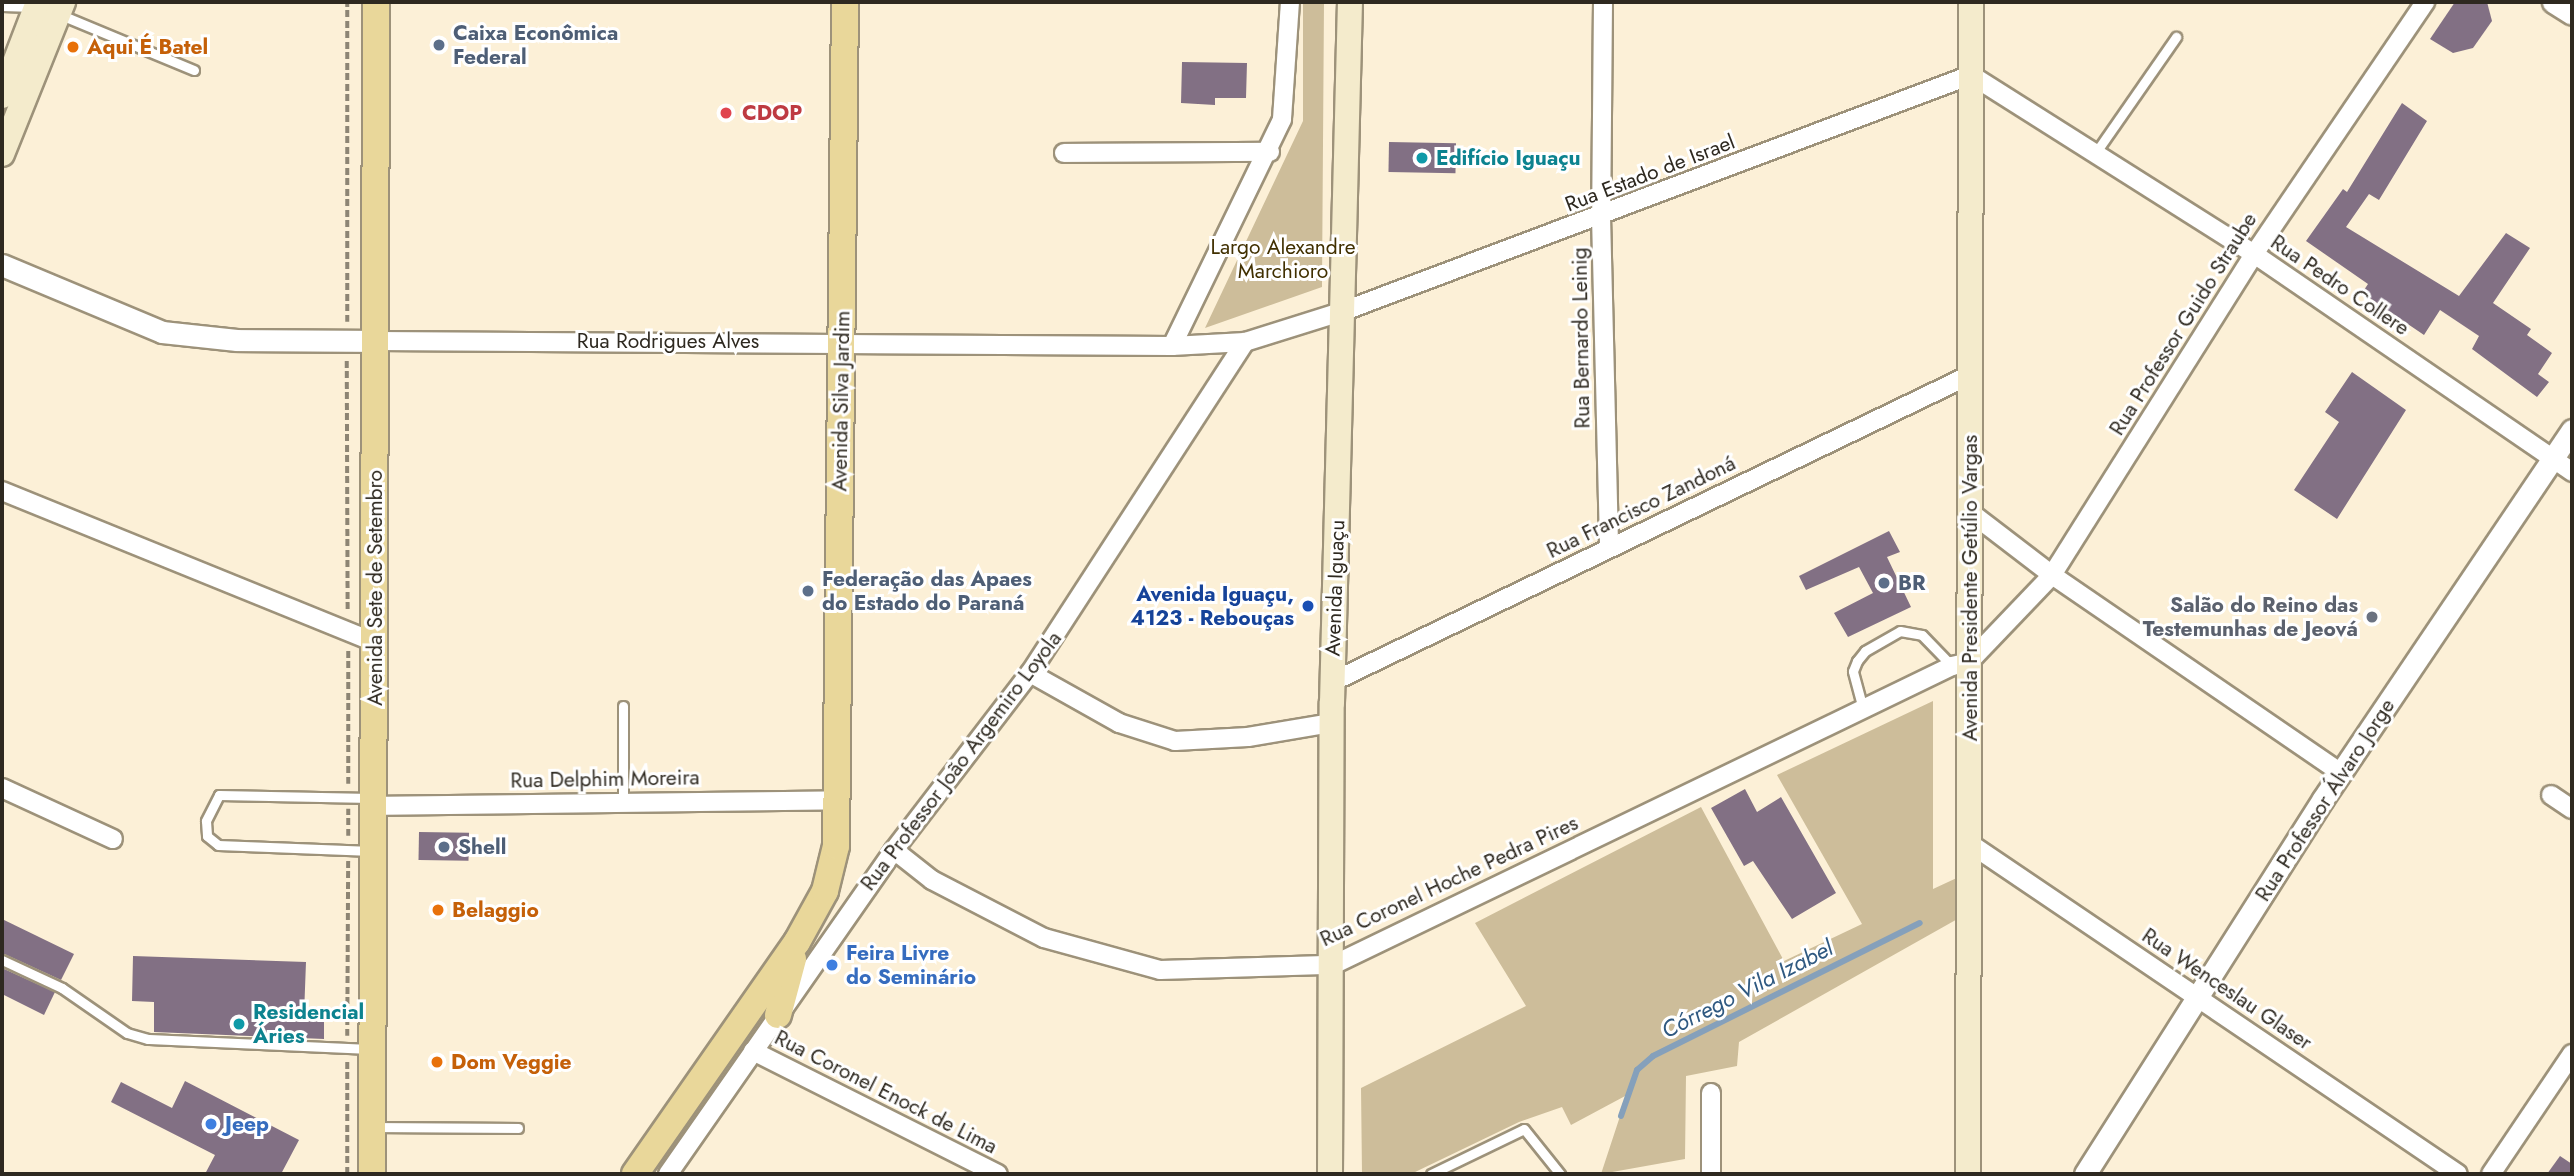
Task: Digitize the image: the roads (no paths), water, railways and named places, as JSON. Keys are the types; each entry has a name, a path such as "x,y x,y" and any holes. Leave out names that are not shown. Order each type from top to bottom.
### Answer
{"main road":[{"name":"Avenida Sete de Setembro","path":"372,1174 373,1127 360,1049 361,850 374,642 376,2"},
{"name":"Avenida Silva Jardim","path":"837,800 845,2"},
{"name":"Avenida Iguaçu","path":"1329,1174 1333,965 1332,682 1344,312 1350,2"},
{"name":"Avenida Presidente Getúlio Vargas","path":"1968,1174 1969,843 1961,664 1970,512 1971,2"},
{"path":"2,96 37,4"},
{"path":"2,154 9,124 61,8"},
{"name":"Rua Professor João Argemiro Loyola","path":"635,1174 797,942 825,891 836,846 837,800"},
{"path":"778,1015 797,942"}],"street":[{"path":"1172,346 1270,152 1282,120 1290,2"},
{"name":"Rua Bernardo Leinig","path":"1603,2 1601,216 1609,548"},
{"name":"Rua Professor Guido Straube","path":"1961,664 2052,575 2254,254 2425,2"},
{"path":"2553,2 2572,14"},
{"name":"Rua Estado de Israel","path":"1344,312 1971,75"},
{"name":"Rua Pedro Collere","path":"1971,75 2254,254 2572,472"},
{"path":"1064,153 1270,152"},
{"name":"Rua Rodrigues Alves","path":"2,265 162,332 237,340 842,341 1172,346 1245,342 1344,312"},
{"name":"Rua Professor João Argemiro Loyola","path":"668,1174 894,850 1030,673 1245,342"},
{"name":"Rua Francisco Zandoná","path":"1332,682 1970,375"},
{"name":"Rua Professor Álvaro Jorge","path":"2085,1174 2341,773 2572,430"},
{"path":"2,491 374,642"},
{"path":"1970,512 2052,575 2341,773"},
{"name":"Rua Coronel Hoche Pedra Pires","path":"894,850 932,880 1044,938 1160,970 1333,965 1961,664"},
{"path":"1030,673 1119,723 1175,741 1248,737 1332,723"},
{"path":"2,788 113,839"},
{"path":"2551,795 2572,809"},
{"name":"Rua Delphim Moreira","path":"365,801 837,800"},
{"name":"Rua Wenceslau Glaser","path":"1969,843 2458,1174"},
{"name":"Rua Coronel Enock de Lima","path":"753,1051 999,1174"},
{"path":"2491,1174 2572,1055"},
{"path":"1711,1093 1711,1174"}],"lane":[{"path":"2,6 37,4"},
{"path":"61,8 194,70"},
{"path":"2094,155 2176,37"},
{"path":"1863,709 1853,671 1857,661 1900,631 1922,635 1961,664"},
{"path":"623,706 623,801"},
{"path":"361,850 218,845 207,836 206,821 219,795 365,801"},
{"path":"2,960 62,988 127,1033 148,1039 360,1049"},
{"path":"373,1127 518,1128"},
{"path":"1431,1174 1524,1129 1560,1174"}],"waterway":[{"name":"Córrego Vila Izabel","path":"1621,1116 1637,1070 1653,1056 1920,923"}],"place":[{"name":"Caixa Econômica Federal","path":"439,45"},
{"name":"Aqui É Batel","path":"73,47"},
{"name":"CDOP","path":"726,113"},
{"name":"Edifício Iguaçu","path":"1422,158"},
{"name":"BR","path":"1884,583"},
{"name":"Federação das Apaes do Estado do Paraná","path":"808,591"},
{"name":"Avenida Iguaçu, 4123 - Rebouças","path":"1308,606"},
{"name":"Salão do Reino das Testemunhas de Jeová","path":"2372,617"},
{"name":"Shell","path":"444,847"},
{"name":"Belaggio","path":"438,910"},
{"name":"Feira Livre do Seminário","path":"832,965"},
{"name":"Residencial Áries","path":"239,1024"},
{"name":"Dom Veggie","path":"437,1062"},
{"name":"Jeep","path":"211,1124"}],"park label":[{"name":"Largo Alexandre Marchioro","path":"1283,259"}]}
